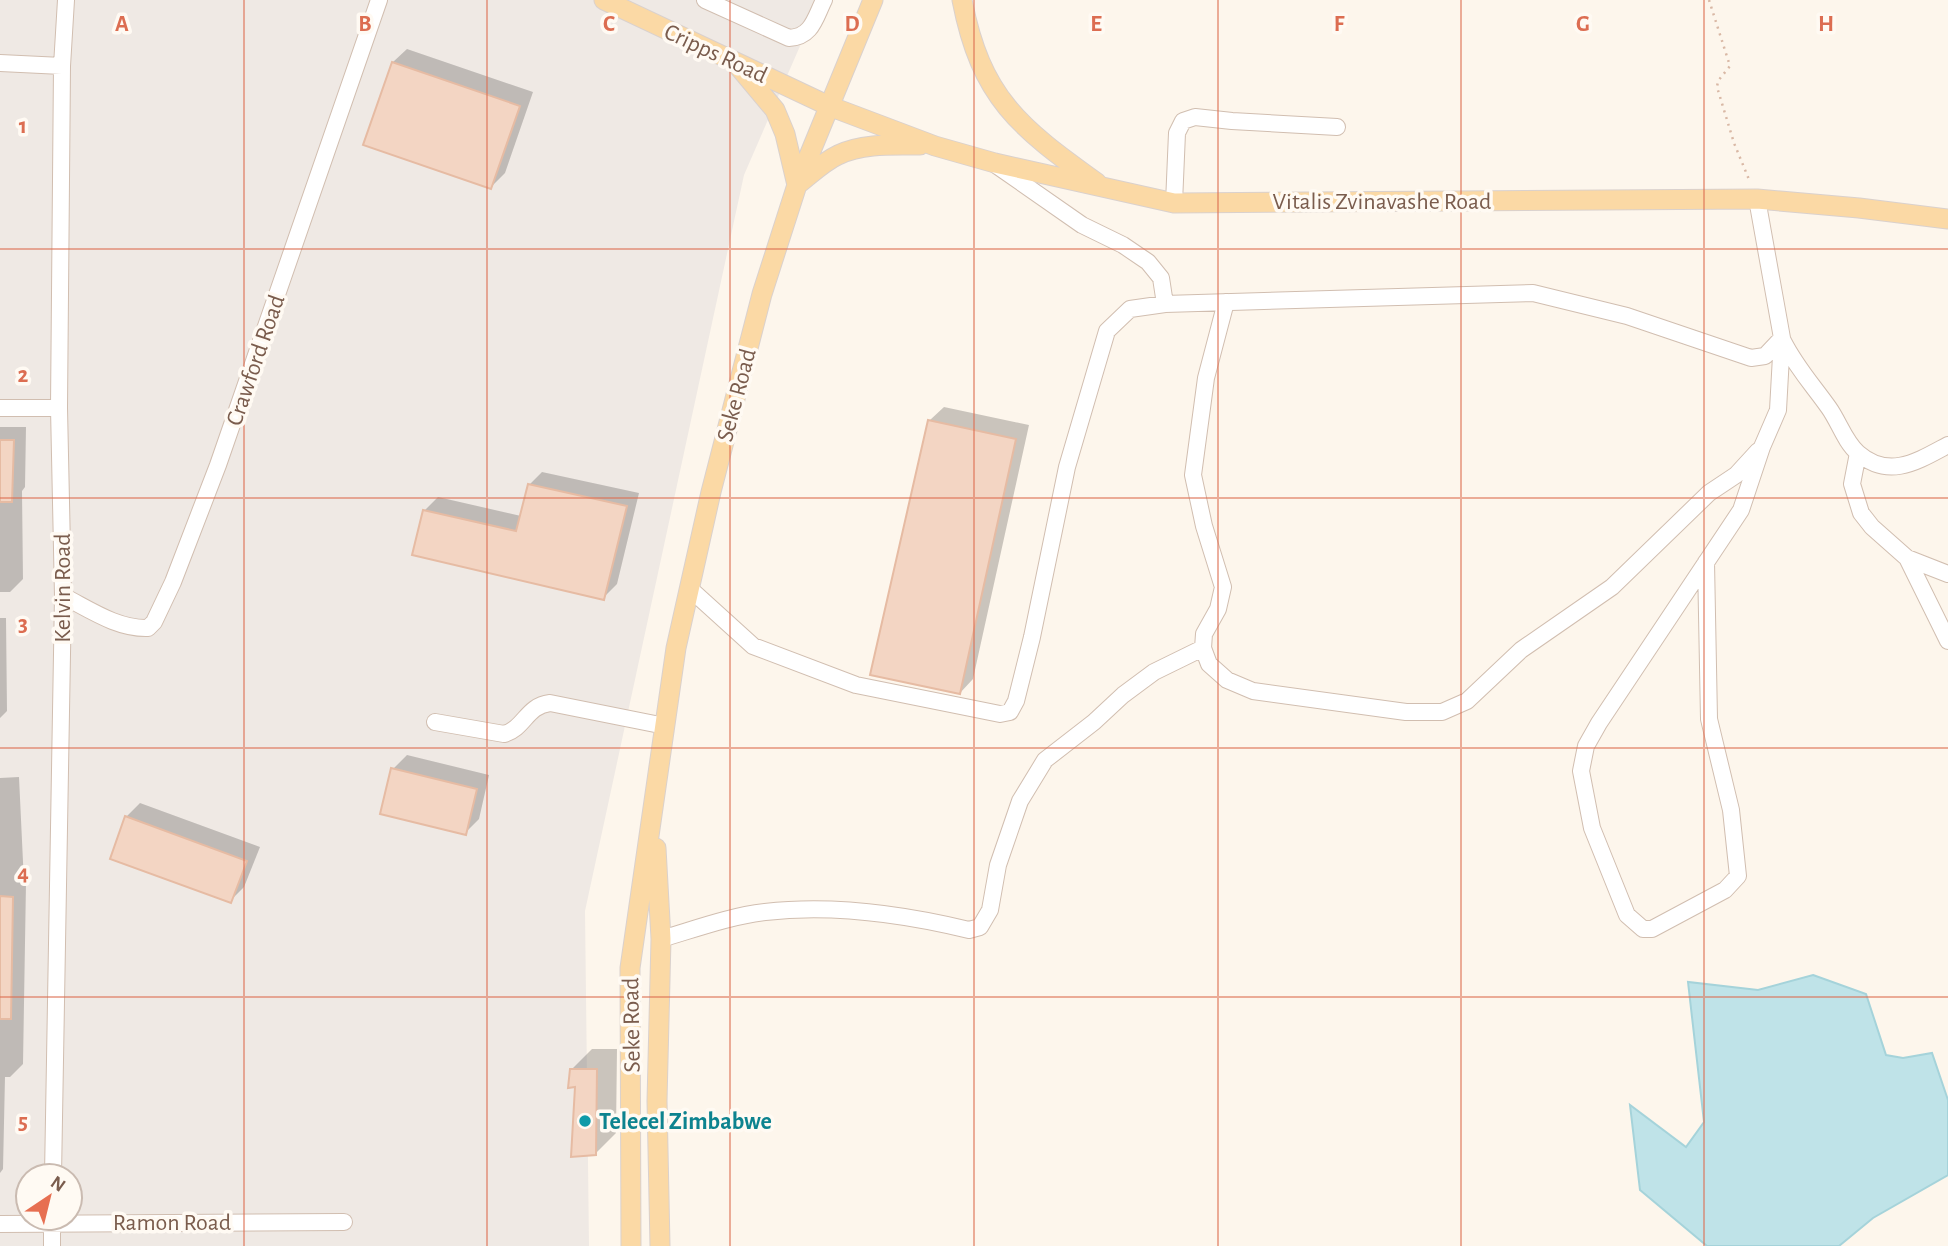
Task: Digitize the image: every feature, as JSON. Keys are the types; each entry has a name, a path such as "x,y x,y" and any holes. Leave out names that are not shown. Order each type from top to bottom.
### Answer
{"main road":[{"name":"Cripps Road","path":"604,0 829,106"},
{"name":"Seke Road","path":"632,1246 630,968 676,648 710,492 762,294 797,184 873,0"},
{"path":"962,0 968,30 983,70 1002,103 1034,136 1107,189"},
{"path":"737,63 775,110 785,134 797,184 838,155 858,149 892,145 935,146"},
{"name":"Vitalis Zvinavashe Road","path":"829,106 935,146 995,163 1174,203 1757,199 1948,219"},
{"name":"Seke Road","path":"653,806 661,939 657,1101 660,1246"}],"street":[{"name":"Kelvin Road","path":"52,1162 63,596 59,408 62,66 66,0"},
{"name":"Crawford Road","path":"63,596 124,625 148,628 154,622 173,582 218,466 379,0"},
{"path":"705,0 789,38 799,38 808,33 824,0"},
{"path":"0,63 62,66"},
{"path":"1174,203 1177,133 1183,121 1195,117 1337,127"},
{"path":"995,163 1061,212 1123,244 1148,262 1161,278 1166,304"},
{"path":"1706,562 1709,719 1731,810 1738,876 1725,890 1652,929 1643,929 1627,915 1597,841 1581,771 1586,746 1599,723 1706,562 1741,510 1762,447 1778,410 1782,338 1757,199"},
{"path":"689,589 753,646 856,685 1000,714 1010,712 1016,701 1032,637 1067,467 1107,331 1130,309 1166,304 1532,293 1627,316 1751,358 1765,356 1782,338"},
{"path":"1226,302 1206,378 1193,475 1204,526 1223,587 1218,609 1204,634 1203,648 1209,664 1227,680 1253,691 1406,712 1442,712 1467,701 1521,650 1612,587 1709,493 1736,475 1762,447"},
{"path":"1782,338 1793,360 1858,453 1876,464 1903,467 1948,445"},
{"path":"0,408 59,408"},
{"path":"1858,453 1852,484 1861,513 1872,527 1907,558 1948,574"},
{"path":"1907,558 1948,641"},
{"path":"661,939 717,922 764,912 802,909 898,914 969,930 980,927 989,910 998,865 1020,801 1045,760 1154,672 1203,648"},
{"path":"435,722 504,734 513,730 533,708 550,703 665,726"},
{"name":"Ramon Road","path":"84,1221 344,1222"}],"path":[{"path":"1709,0 1730,66 1718,81 1717,87 1734,143 1757,199"}],"shaded area":[{"path":"0,0 820,0 744,175 585,911 589,1246 0,1246"}],"water":[{"path":"1813,975 1866,994 1886,1055 1903,1058 1932,1053 1948,1100 1948,1175 1873,1218 1839,1246 1707,1246 1640,1190 1630,1105 1686,1147 1704,1122 1688,982 1758,990"}],"building":[{"path":"392,62 520,106 491,189 363,145"},
{"path":"928,420 1016,439 960,694 870,675"},
{"path":"0,440 14,440 12,502 0,502"},
{"path":"528,484 627,506 604,600 412,555 423,510 516,531"},
{"path":"391,768 477,789 466,835 380,814"},
{"path":"125,816 247,861 231,903 110,859"},
{"path":"0,896 13,897 11,1019 0,1019"},
{"name":"Telecel Zimbabwe","path":"570,1069 597,1069 596,1155 571,1157 575,1087 568,1088"}],"place":[{"name":"Telecel Zimbabwe","path":"585,1121"}]}
